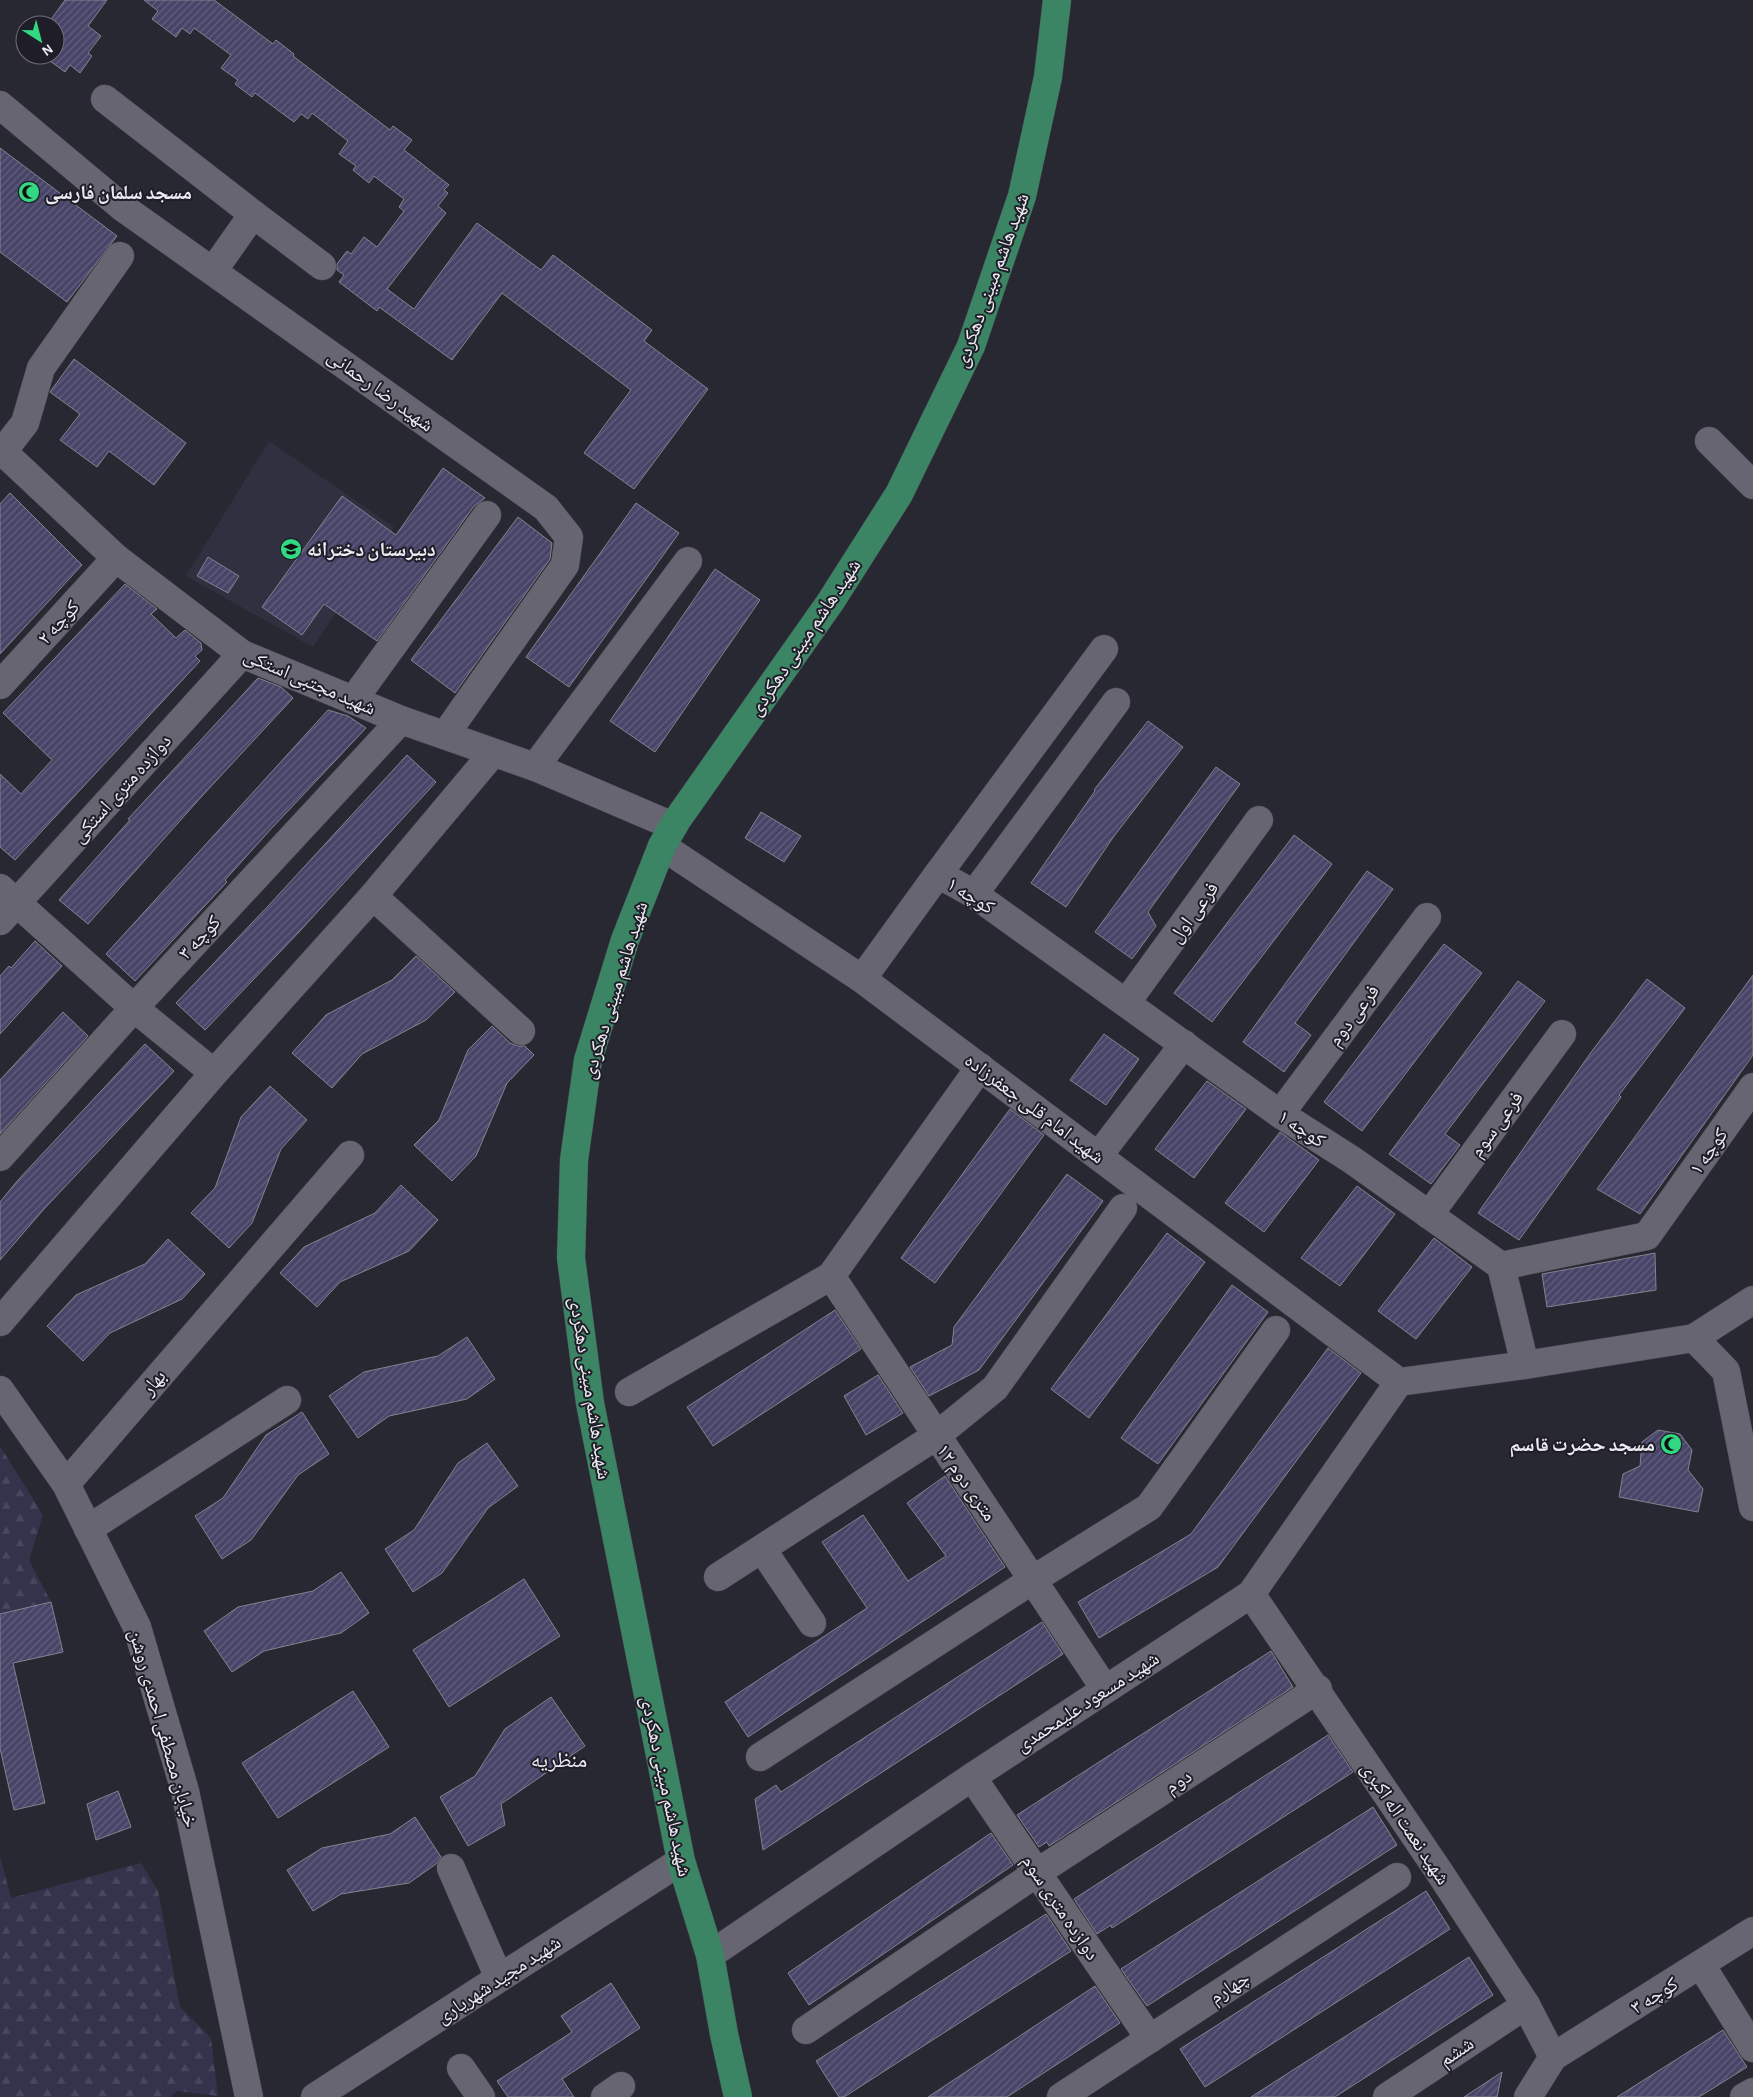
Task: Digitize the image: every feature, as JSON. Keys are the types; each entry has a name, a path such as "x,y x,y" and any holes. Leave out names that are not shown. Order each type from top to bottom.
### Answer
{"main road":[{"name":"شهید هاشم مبینی دهکردی","path":"738,2097 724,2034 710,1955 681,1861 590,1403 571,1258 574,1160 588,1060 625,940 667,836 831,601 899,494 971,346 1022,196 1048,77 1057,0"}],"street":[{"path":"105,99 322,266"},
{"name":"شهید رضا رحمانی","path":"0,106 122,207 546,508 569,537 565,565 445,735"},
{"path":"213,271 254,214"},
{"path":"1,452 25,423 41,368 120,256"},
{"path":"1709,440 1753,485"},
{"name":"شهید مجتبی استکی","path":"1,452 116,558 242,654 401,720 534,767 667,836"},
{"path":"354,700 487,515"},
{"name":"کوچه ۲","path":"0,685 116,558"},
{"path":"534,767 688,561"},
{"path":"938,874 1104,649"},
{"name":"دوازده متری استکی","path":"5,904 242,654"},
{"path":"974,894 1116,702"},
{"name":"کوچه ۳","path":"0,1157 134,1008 401,720"},
{"path":"0,1322 214,1073 374,896 493,752"},
{"name":"فرعی اول","path":"1126,1003 1259,820"},
{"name":"شهید امام قلی جعفرزاده","path":"667,836 1099,1155 1399,1382"},
{"name":"کوچه ۱","path":"862,979 938,874 974,894 1280,1114 1352,1160 1501,1266 1647,1236 1753,1087"},
{"path":"374,896 521,1031"},
{"path":"5,904 214,1073"},
{"name":"فرعی دوم","path":"1280,1114 1427,917"},
{"name":"فرعی سوم","path":"1429,1215 1562,1034"},
{"path":"1099,1155 1184,1044"},
{"path":"629,1392 831,1276 980,1067"},
{"name":"بهار","path":"66,1484 240,1280 350,1155"},
{"path":"718,1577 936,1436 995,1388 1123,1208"},
{"path":"1501,1266 1525,1365"},
{"name":"۱۲ متری دوم","path":"831,1276 1105,1688"},
{"path":"1399,1382 1525,1365 1694,1338 1753,1300"},
{"path":"760,1757 1034,1579 1149,1508 1276,1330"},
{"path":"1694,1338 1726,1371 1753,1507"},
{"name":"شهید مسعود علیمحمدی","path":"710,1955 1105,1688 1251,1594 1399,1382"},
{"name":"خیابان مصطفی احمدی روشن","path":"0,1390 66,1484 137,1627 185,1791 249,2097"},
{"path":"88,1529 287,1400"},
{"path":"762,1549 812,1623"},
{"name":"شهید نعمت اله اکبری","path":"1251,1594 1318,1689 1526,2005 1553,2057"},
{"name":"دوم","path":"806,2030 1038,1872 1318,1689"},
{"name":"دوازده متری سوم","path":"972,1777 1150,2038"},
{"name":"شهید مجید شهریاری","path":"315,2097 681,1861"},
{"path":"450,1868 499,1978"},
{"name":"چهارم","path":"1067,2096 1150,2038 1397,1877"},
{"name":"کوچه ۳","path":"1553,2057 1753,1931"},
{"path":"1701,1965 1753,2048"},
{"name":"ششم","path":"1387,2097 1526,2005"},
{"path":"1528,2097 1553,2057"},
{"path":"461,2068 480,2097"},
{"path":"1744,2097 1753,2092"}],"shaded area":[{"name":"دبیرستان دخترانه","path":"269,441 394,527 313,647 186,576"}],"green space":[{"path":"0,1446 43,1515 29,1560 51,1602 0,1617"},
{"path":"0,1856 11,1898 141,1863 158,1891 180,2007 211,2038 218,2096 177,2091 170,2097 0,2097"}],"building":[{"path":"65,0 107,0 88,26 101,36 88,53 92,56 80,73 70,65 65,72 56,65 65,65 65,15 54,15"},
{"path":"144,0 214,0 273,44 276,40 294,54 293,56 390,130 393,126 412,140 404,150 449,185 444,190 448,193 438,206 446,213 387,289 414,309 477,223 541,270 553,255 652,330 644,341 708,389 634,489 584,453 631,390 502,293 452,360 379,307 377,311 339,282 344,275 337,270 337,264 347,251 351,254 364,237 377,247 404,211 399,207 404,199 374,176 369,183 353,170 356,166 339,154 348,141 312,113 308,119 301,114 294,122 255,93 252,97 235,84 238,80 221,68 231,55 194,28 190,34 182,28 176,37 152,19 158,11"},
{"name":"مسجد سلمان فارسی","path":"0,148 117,236 67,302 0,252"},
{"path":"74,359 186,443 154,485 109,451 97,467 60,440 80,414 50,392"},
{"path":"443,468 485,498 474,506 377,641 324,604 302,635 262,607 342,496 396,535"},
{"path":"10,493 82,565 0,654 0,504"},
{"path":"636,503 679,533 569,687 526,657"},
{"path":"518,517 552,543 550,559 455,693 411,660"},
{"path":"208,557 239,576 228,593 197,576"},
{"path":"715,569 760,600 655,752 610,721"},
{"path":"125,584 157,609 151,614 176,638 185,630 201,643 202,650 195,656 200,661 15,860 0,847 0,774 21,794 52,760 3,713"},
{"path":"258,678 281,687 293,698 202,796 88,924 59,900 130,820 128,819"},
{"path":"328,710 348,716 366,728 271,829 225,880 227,882 135,981 106,954"},
{"path":"1148,721 1183,747 1114,836 1066,907 1031,883 1094,790"},
{"path":"407,755 436,782 299,932 205,1030 176,1003"},
{"path":"1216,767 1240,784 1148,912 1156,926 1132,959 1095,932"},
{"path":"761,812 801,836 784,862 745,838"},
{"path":"1294,835 1332,864 1212,1022 1174,993"},
{"path":"1367,871 1393,889 1295,1023 1311,1035 1284,1072 1243,1042"},
{"path":"35,941 62,966 0,1034 0,976 9,966 11,968"},
{"path":"1444,944 1482,973 1362,1131 1324,1102"},
{"path":"416,956 455,992 426,1020 362,1054 332,1088 292,1053 326,1015 392,980"},
{"path":"1753,975 1753,1055 1640,1214 1597,1189"},
{"path":"1647,979 1685,1008 1619,1095 1621,1097 1519,1240 1478,1213 1592,1051"},
{"path":"1518,981 1545,1001 1445,1134 1460,1145 1431,1184 1389,1154"},
{"path":"63,1012 88,1036 0,1134 0,1080"},
{"path":"492,1026 510,1043 517,1046 525,1046 534,1055 507,1083 476,1156 452,1181 414,1145 439,1120 468,1050"},
{"path":"1104,1034 1139,1059 1106,1105 1070,1080"},
{"path":"145,1044 174,1071 44,1209 0,1260 0,1202 18,1180"},
{"path":"1207,1081 1246,1109 1194,1178 1155,1149"},
{"path":"270,1086 307,1120 281,1149 252,1223 229,1248 191,1213 215,1188 241,1117"},
{"path":"1010,1109 1044,1135 935,1283 901,1258"},
{"path":"1280,1132 1319,1160 1264,1232 1225,1203"},
{"path":"1067,1174 1103,1201 979,1370 929,1396 910,1367 952,1345 954,1327"},
{"path":"401,1185 438,1220 409,1251 340,1282 317,1307 280,1273 304,1247 375,1213"},
{"path":"1357,1186 1395,1214 1340,1286 1301,1258"},
{"path":"1167,1233 1205,1262 1089,1418 1051,1389"},
{"path":"1434,1238 1472,1267 1416,1339 1378,1311"},
{"path":"168,1239 205,1274 182,1299 110,1333 83,1361 47,1326 76,1295 145,1264"},
{"path":"1655,1253 1656,1290 1547,1307 1542,1274"},
{"path":"1232,1285 1268,1312 1158,1464 1121,1438"},
{"path":"835,1310 861,1349 713,1446 687,1407"},
{"path":"467,1337 495,1379 467,1399 389,1416 358,1438 329,1396 364,1372 438,1356"},
{"path":"1328,1348 1361,1373 1218,1567 1099,1638 1078,1602 1191,1534"},
{"path":"878,1375 903,1413 866,1435 844,1396"},
{"path":"302,1412 329,1454 298,1475 251,1540 222,1559 195,1516 223,1498 266,1435"},
{"path":"1658,1430 1680,1434 1692,1450 1688,1470 1703,1489 1698,1512 1619,1497 1623,1474 1640,1466 1642,1442"},
{"path":"487,1443 518,1486 488,1508 442,1573 413,1592 385,1549 414,1530 458,1463"},
{"path":"945,1476 1005,1567 748,1737 725,1702 867,1608 822,1542 863,1515 908,1581 946,1556 907,1503"},
{"path":"341,1572 369,1613 341,1633 264,1651 232,1672 204,1631 238,1607 313,1591"},
{"path":"524,1579 560,1636 449,1707 413,1650"},
{"path":"51,1602 63,1652 13,1663 45,1803 14,1810 0,1748 0,1614"},
{"path":"1042,1622 1063,1654 763,1850 755,1799 776,1785 781,1792"},
{"path":"1271,1651 1293,1687 1049,1846 1047,1842 1039,1847 1017,1815"},
{"path":"353,1691 389,1747 278,1818 242,1763"},
{"path":"551,1697 585,1746 501,1804 505,1825 468,1846 440,1797 475,1776 505,1729"},
{"path":"1328,1735 1353,1772 1112,1928 1111,1925 1097,1934 1074,1899"},
{"path":"118,1791 131,1827 96,1840 87,1804"},
{"path":"1373,1807 1397,1845 1147,2006 1121,1969"},
{"path":"415,1817 441,1857 436,1864 409,1883 341,1894 313,1911 287,1870 322,1848 390,1834"},
{"path":"991,1833 1013,1865 809,2005 788,1973"},
{"path":"1426,1891 1450,1929 1205,2087 1180,2049"},
{"path":"1046,1914 1071,1951 844,2097 839,2097 816,2061"},
{"path":"1469,1957 1493,1995 1335,2097 1251,2097"},
{"path":"611,1983 640,2028 562,2079 574,2097 508,2097 497,2081 572,2032 561,2016"},
{"path":"1095,1986 1120,2023 1007,2097 928,2097"},
{"path":"1723,2030 1747,2067 1699,2097 1617,2097"},
{"path":"1502,2072 1497,2097 1464,2097"}],"place":[{"name":"مسجد سلمان فارسی","path":"29,192"},
{"name":"دبیرستان دخترانه","path":"291,549"},
{"name":"مسجد حضرت قاسم","path":"1671,1444"}],"district":[{"name":"منظریه","path":"559,1759"}]}
